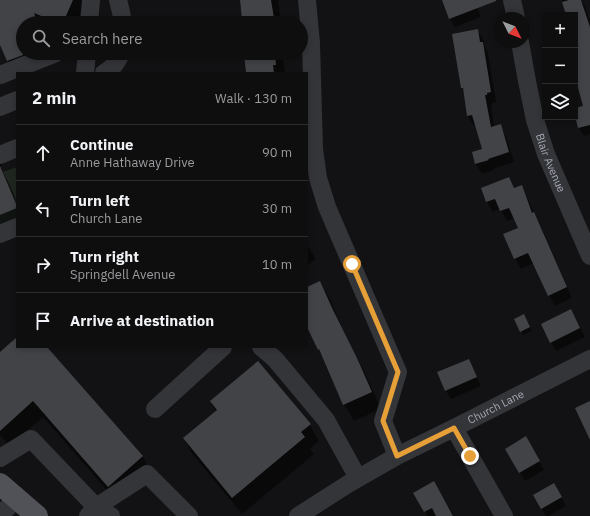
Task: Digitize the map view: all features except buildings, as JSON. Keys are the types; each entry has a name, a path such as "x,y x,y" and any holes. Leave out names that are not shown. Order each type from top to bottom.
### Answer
{"main road":[{"path":"0,484 37,516"}],"street":[{"path":"90,16 91,0"},
{"path":"118,0 122,16"},
{"path":"307,0 311,44 314,149 318,178 327,207 398,372 383,421 397,456"},
{"path":"512,0 515,12"},
{"name":"Blair Avenue","path":"521,48 535,120 546,154 590,256"},
{"path":"0,75 38,60"},
{"path":"85,72 86,60"},
{"path":"106,72 112,68 118,60"},
{"path":"0,107 16,100"},
{"path":"0,155 16,148"},
{"path":"0,234 16,227"},
{"path":"155,409 222,348"},
{"path":"262,348 275,359 326,420 358,478"},
{"name":"Church Lane","path":"298,516 358,478 397,456 590,359"},
{"path":"454,428 504,516"},
{"path":"0,458 31,439 92,512 111,516"},
{"path":"92,512 147,474 189,516"},
{"path":"0,516 16,498"}],"shaded area":[{"path":"16,168 16,204 3,172"},
{"path":"16,208 16,218 0,225 0,215"}],"route":[{"path":"352,264 398,372 383,421 397,456 454,428 470,456"}]}
